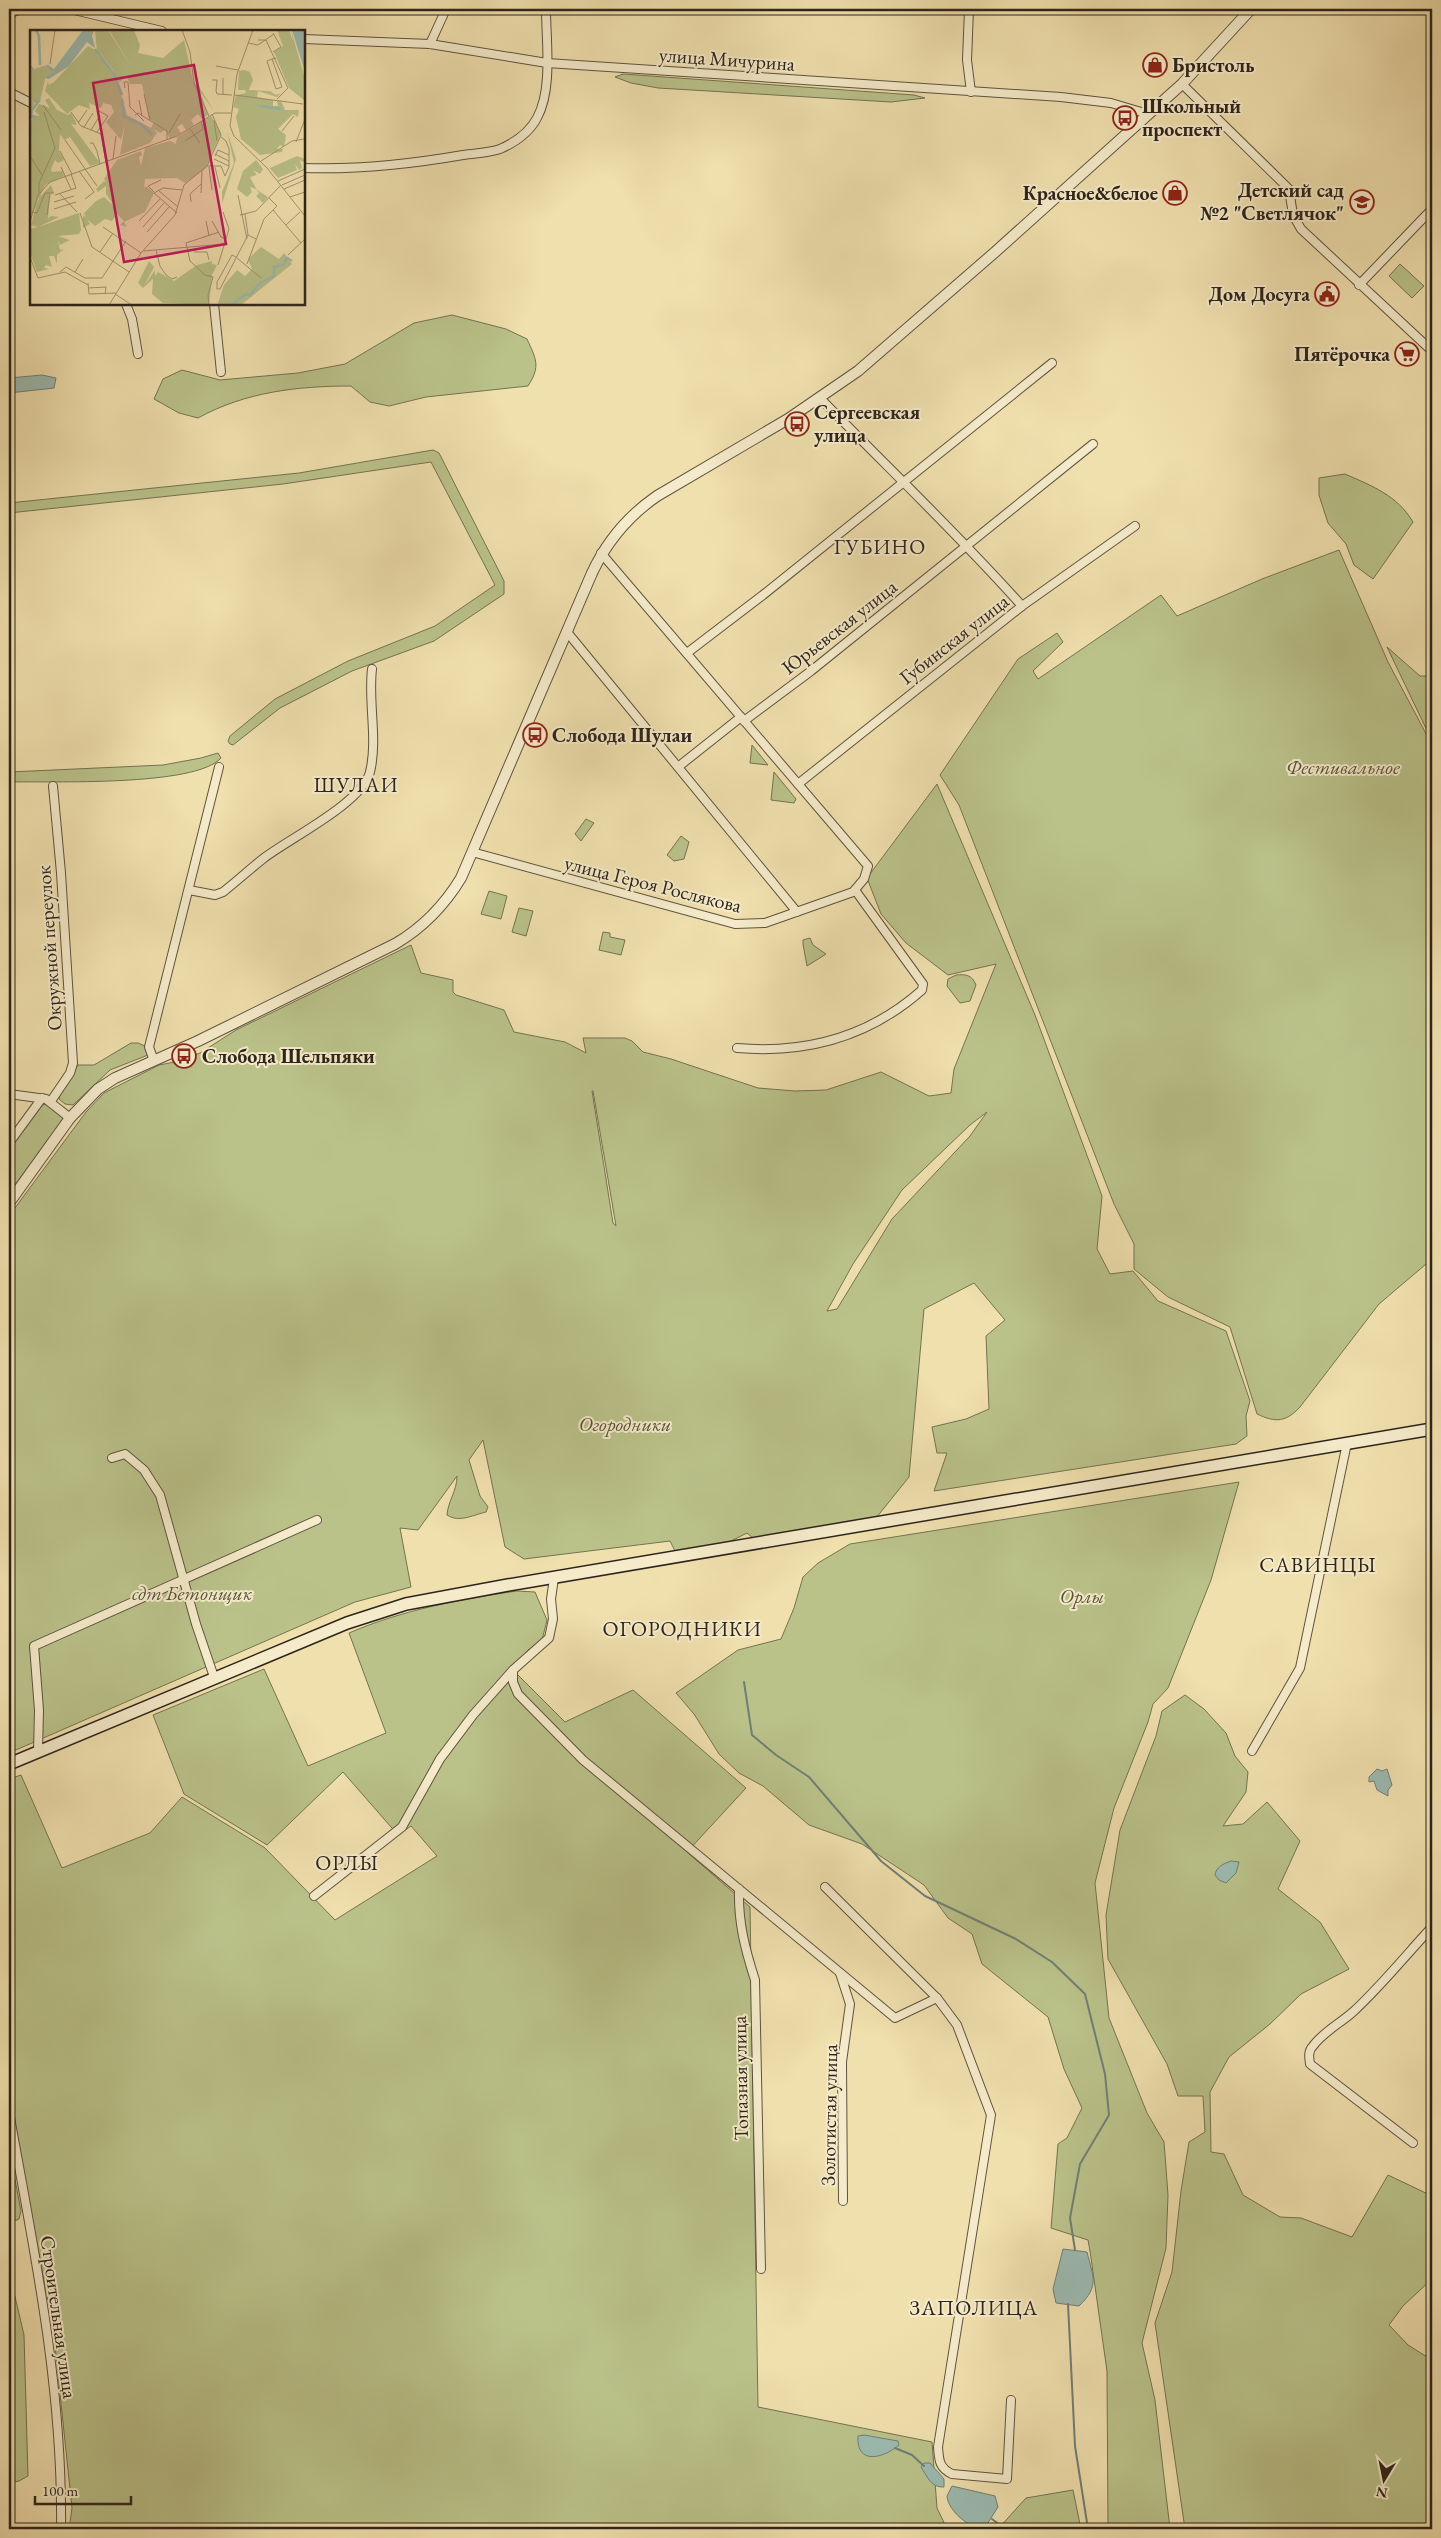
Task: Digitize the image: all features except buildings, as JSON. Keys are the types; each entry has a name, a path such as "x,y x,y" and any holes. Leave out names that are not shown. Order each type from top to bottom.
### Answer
{"main road":[{"path":"9,1764 330,1630 406,1604 1432,1429"}],"street":[{"path":"9,13 10,9"},
{"path":"9,13 21,9"},
{"path":"70,9 158,30"},
{"path":"430,44 446,9"},
{"path":"305,168 362,166 431,160 498,150 528,131 538,116 546,93 546,9"},
{"path":"970,9 967,60 971,92"},
{"path":"9,1203 70,1118 98,1088 115,1078 310,987 418,930 448,898 461,878 601,553 622,525 638,509 821,399 858,371 994,253 1182,84 1251,9"},
{"name":"улица Мичурина","path":"305,39 430,44 547,64 1069,98 1110,103 1148,114"},
{"path":"1182,84 1289,189 1293,215 1298,225 1359,285 1432,351"},
{"path":"9,92 30,102"},
{"path":"1359,285 1432,209"},
{"path":"126,305 132,319 138,354"},
{"path":"214,305 221,372"},
{"path":"687,653 903,483 1052,362"},
{"path":"821,399 967,545 1022,606"},
{"name":"Юрьевская улица","path":"678,767 811,671 1093,444"},
{"name":"Губинская улица","path":"798,784 1022,606 1135,526"},
{"path":"601,553 868,866 864,879 855,890 923,984 922,990 881,1021 853,1034 824,1044 775,1050 737,1048"},
{"path":"567,632 797,912"},
{"path":"189,890 215,895 223,892 265,857 329,816 364,786 370,772 372,759 370,690 372,669"},
{"path":"154,1061 149,1047 219,766"},
{"name":"Окружной переулок","path":"51,1101 70,1074 73,1063 61,873 53,786"},
{"name":"улица Героя Рослякова","path":"472,852 723,923 744,925 765,923 855,890"},
{"path":"9,1094 51,1101 70,1118"},
{"path":"9,1143 42,1098"},
{"path":"1252,1752 1300,1668 1347,1443"},
{"path":"112,1458 126,1454 144,1470 160,1495 183,1581 214,1677"},
{"path":"38,1752 39,1710 34,1646 317,1520"},
{"path":"314,1896 402,1827 440,1759 473,1715 513,1670 549,1638 553,1619 551,1599 554,1578"},
{"path":"513,1670 513,1682 518,1694 583,1760 895,2018 937,1998"},
{"path":"1432,1673 1432,1741"},
{"path":"826,1887 937,1998 957,2025 991,2115 938,2447 939,2462 945,2470 952,2474 1007,2479 1011,2400"},
{"name":"Топазная улица","path":"739,1889 738,1916 743,1944 755,1980 761,2269"},
{"path":"1413,2143 1310,2064 1309,2056 1311,2047 1370,1995 1432,1927"},
{"name":"Золотистая улица","path":"840,1972 850,2004 842,2062 843,2201"},
{"name":"Строительная улица","path":"9,2112 44,2301 62,2479 61,2529"}],"green space":[{"path":"623,74 914,95 925,98 891,102 658,88 631,83 615,77"},
{"path":"1400,264 1424,286 1412,298 1389,276"},
{"path":"452,315 506,329 527,339 536,362 535,373 528,386 426,397 389,406 370,402 351,386 311,387 253,396 216,409 198,418 179,413 154,399 163,379 182,370 220,380 298,373 345,364 414,323"},
{"path":"433,450 439,453 504,581 504,594 434,641 352,671 280,708 233,745 228,741 230,736 275,699 348,661 435,626 495,585 431,462 283,484 9,513 9,503 299,473"},
{"path":"1345,474 1374,487 1392,498 1413,522 1373,579 1354,565 1346,544 1328,523 1319,495 1319,478"},
{"name":"Фестивальное","path":"1339,550 1388,662 1432,745 1432,1259 1379,1304 1300,1407 1290,1416 1275,1420 1257,1414 1230,1327 1168,1297 1134,1269 1134,1244 1114,1204 959,805 940,775 1018,659 1057,633 1063,642 1033,671 1038,679 1161,595 1177,616 1262,579"},
{"path":"1387,647 1420,676 1432,676 1432,741"},
{"path":"752,745 768,765 750,763"},
{"path":"218,753 221,758 206,767 183,774 121,781 9,782 9,772 163,765"},
{"path":"774,772 796,799 794,803 771,800"},
{"path":"937,784 1035,1015 1102,1196 1097,1249 1110,1274 1133,1271 1158,1301 1226,1331 1250,1401 1246,1416 1247,1436 1236,1444 934,1491 947,1453 937,1453 932,1427 966,1419 989,1409 986,1336 1005,1320 974,1283 924,1309 909,1477 876,1518 754,1539 747,1533 719,1547 676,1553 670,1541 524,1559 505,1547 483,1440 469,1460 480,1496 488,1507 486,1512 461,1518 447,1515 456,1486 457,1476 418,1530 400,1528 411,1587 355,1602 9,1753 9,1216 86,1112 104,1093 159,1065 180,1061 200,1053 236,1030 411,945 421,973 453,980 453,992 456,995 504,1010 514,1032 565,1042 586,1053 583,1038 625,1038 632,1041 643,1052 671,1059 758,1088 795,1091 826,1090 881,1072 929,1096 951,1093 954,1069 996,964 948,975 906,943 881,914 867,878","holes":["593,1091 616,1226 613,1223","987,1112 970,1136 892,1219 837,1309 827,1311 853,1264 902,1190 970,1125"]},
{"path":"586,819 594,823 581,841 575,834"},
{"path":"681,836 689,842 684,859 674,861 667,855"},
{"path":"489,891 507,896 501,919 481,914"},
{"path":"519,908 533,911 526,936 512,932"},
{"path":"603,932 610,933 610,937 625,940 621,955 599,950"},
{"path":"810,938 813,945 826,954 807,966 803,940"},
{"path":"956,975 968,976 973,979 976,985 970,1001 960,1003 947,986 948,979"},
{"path":"131,1043 138,1043 147,1047 148,1055 110,1070 73,1105 65,1104 59,1099 60,1093 78,1065 94,1065"},
{"path":"49,1104 62,1114 63,1119 9,1193 9,1149 41,1105"},
{"name":"Орлы","path":"1239,1482 1211,1580 1168,1688 1153,1704 1148,1722 1114,1808 1095,1883 1109,2018 1147,2113 1164,2142 1168,2195 1166,2248 1142,2343 1155,2400 1170,2529 1108,2529 1107,2371 1088,2240 1051,2228 1058,2144 1067,2138 1082,2108 1064,2069 1048,2017 982,1964 972,1934 948,1918 924,1885 862,1844 809,1825 763,1786 739,1773 719,1754 694,1714 676,1693 738,1650 781,1639 794,1608 803,1577 818,1563 850,1544"},
{"path":"517,1591 535,1592 547,1620 542,1640 528,1650 516,1673 565,1722 633,1690 746,1788 687,1852 750,1907 758,2407 932,2442 937,2508 947,2529 69,2529 72,2508 53,2327 9,2098 9,1779 21,1775 62,1868 150,1833 182,1797 265,1848 335,1920 437,1856 411,1826 398,1835 343,1772 267,1845 184,1794 153,1715 264,1669 308,1766 386,1733 349,1633 390,1618 432,1606"},
{"path":"1185,1695 1204,1709 1226,1733 1235,1756 1248,1772 1246,1792 1223,1826 1243,1824 1267,1802 1300,1841 1278,1889 1320,1922 1349,1969 1301,1994 1270,2024 1229,2057 1210,2092 1211,2152 1224,2154 1243,2195 1280,2217 1301,2218 1352,2237 1388,2175 1432,2196 1432,2279 1403,2306 1389,2325 1408,2345 1432,2360 1432,2529 1185,2529 1155,2323 1172,2272 1181,2191 1189,2142 1205,2132 1203,2096 1178,2096 1167,2064 1108,1959 1106,1915 1120,1830 1156,1736 1162,1711"},
{"path":"9,2148 21,2211 19,2219 12,2222 9,2213"},
{"path":"9,2271 24,2335 28,2476 19,2481 9,2483"},
{"path":"1073,2490 1081,2529 998,2529 1026,2498"}],"water":[{"path":"42,375 56,378 54,388 9,393 9,378"},
{"path":"1377,1769 1382,1771 1387,1769 1392,1785 1388,1790 1388,1796 1377,1790 1374,1781 1369,1782 1369,1777"},
{"path":"1231,1861 1239,1862 1236,1873 1226,1883 1219,1880 1215,1875 1218,1868"},
{"path":"1063,2249 1087,2252 1093,2281 1090,2293 1079,2306 1056,2303 1053,2289"},
{"path":"864,2435 898,2441 899,2445 893,2450 872,2457 861,2452 858,2436"},
{"path":"924,2463 930,2463 944,2479 944,2487 936,2486 930,2481 921,2467"},
{"path":"952,2486 995,2496 998,2507 984,2529 966,2523 955,2513 948,2502 947,2496"}],"waterway":[{"path":"744,1682 752,1735 776,1755 809,1777 881,1861 925,1896 1016,1939 1052,1962 1085,1994 1105,2074 1109,2115 1080,2164 1070,2218 1075,2250"},
{"path":"1068,2304 1075,2446 1088,2529"},
{"path":"895,2448 912,2455 924,2466"},
{"path":"992,2519 1005,2529"}],"place":[{"name":"Бристоль","path":"1155,65"},
{"name":"Школьный проспект","path":"1125,118"},
{"name":"Красное&белое","path":"1175,193"},
{"name":"Детский сад №2 \"Светлячок\"","path":"1362,202"},
{"name":"Дом Досуга","path":"1327,294"},
{"name":"Пятёрочка","path":"1407,354"},
{"name":"Сергеевская улица","path":"797,424"},
{"name":"Слобода Шулаи","path":"535,735"},
{"name":"Слобода Шельпяки","path":"184,1056"}],"district":[{"name":"ГУБИНО","path":"880,547"},
{"name":"ШУЛАИ","path":"356,785"},
{"name":"САВИНЦЫ","path":"1318,1565"},
{"name":"ОГОРОДНИКИ","path":"682,1629"},
{"name":"ОРЛЫ","path":"347,1863"},
{"name":"ЗАПОЛИЦА","path":"974,2308"}],"park label":[{"name":"Огородники","path":"625,1424"},
{"name":"сдт Бетонщик","path":"192,1593"}]}
